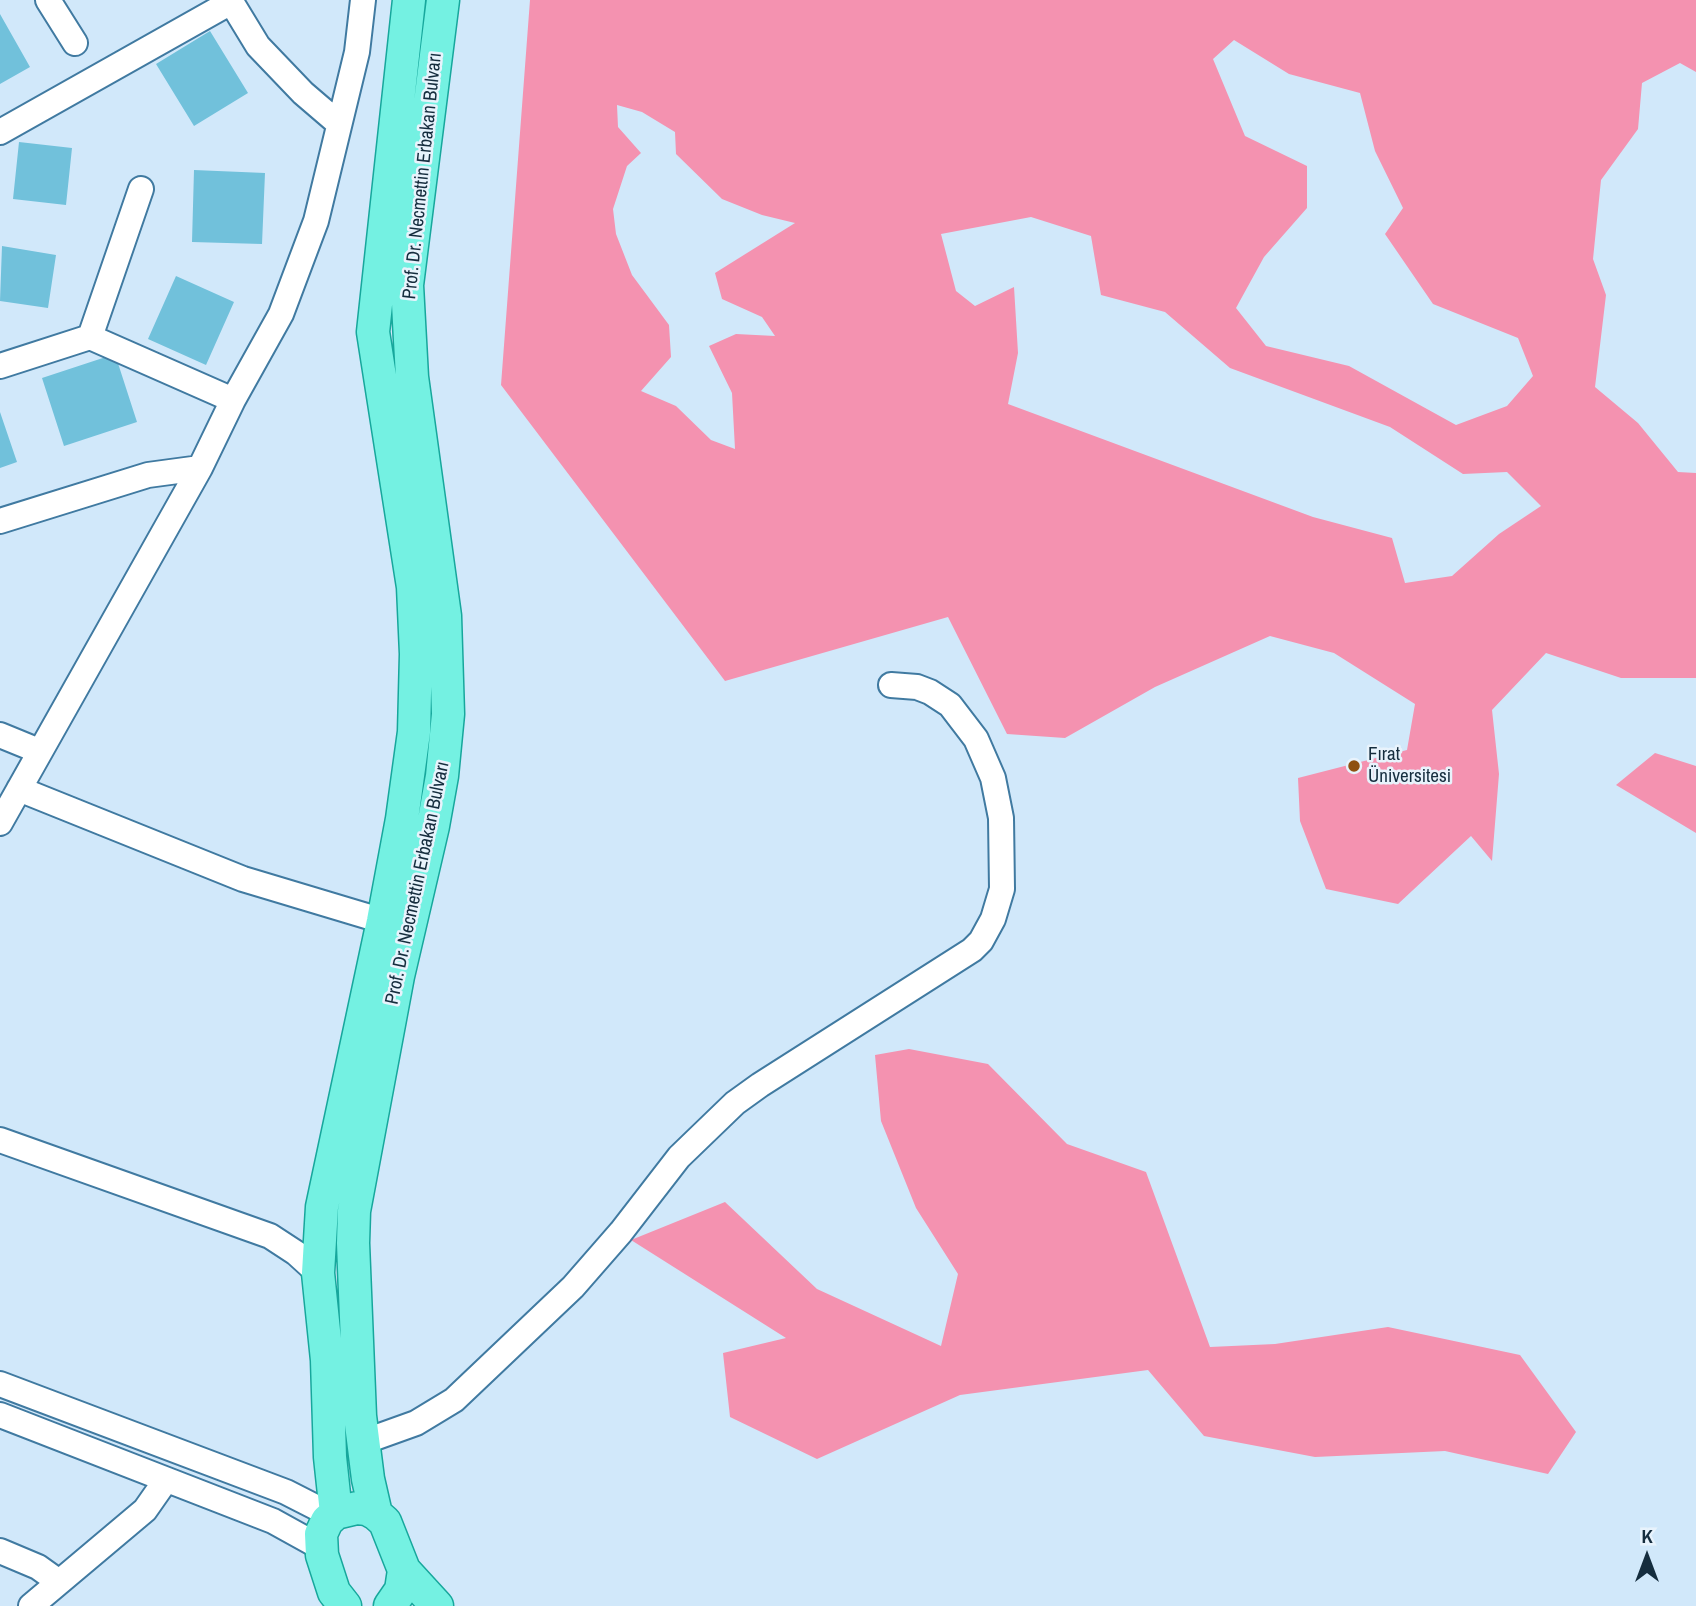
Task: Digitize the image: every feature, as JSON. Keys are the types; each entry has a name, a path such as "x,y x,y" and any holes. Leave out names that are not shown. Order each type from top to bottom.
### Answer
{"main road":[{"name":"Prof. Dr. Necmettin Erbakan Bulvarı","path":"335,1514 327,1360 318,1273 322,1207 383,922 402,819 414,732 416,654 413,587 373,332 409,0"},
{"name":"Prof. Dr. Necmettin Erbakan Bulvarı","path":"404,1570 385,1522 376,1514 368,1479 363,1442 354,1294 354,1211 398,976 433,826 442,776 448,714 445,616 412,377 407,285 443,0"},
{"path":"334,1601 320,1547 321,1534 335,1514 357,1508 376,1514"},
{"path":"390,1606 401,1590 404,1570"},
{"path":"404,1570 437,1606"}],"street":[{"path":"48,0 75,43"},
{"path":"0,823 200,468 233,400 281,314 316,221 357,52 363,0"},
{"path":"0,132 231,1 258,46 303,93 338,124"},
{"path":"90,337 141,189"},
{"path":"0,366 90,337 233,400"},
{"path":"0,521 148,475 200,468"},
{"path":"363,1442 416,1423 439,1411 461,1393 573,1287 621,1232 679,1157 735,1103 972,950 981,941 993,919 1002,889 1001,818 993,778 976,739 950,705 917,687 891,685"},
{"path":"0,735 39,751"},
{"path":"19,789 243,879 383,922"},
{"path":"0,1140 270,1236 296,1253 318,1273"},
{"path":"0,1384 286,1492 335,1514"},
{"path":"0,1415 273,1521 320,1547"},
{"path":"31,1606 145,1510 166,1479"},
{"path":"0,1551 38,1567 59,1582"}],"shaded area":[{"path":"530,0 1696,0 1696,72 1680,63 1642,83 1638,129 1601,180 1593,259 1606,295 1595,387 1638,423 1678,472 1696,473 1696,678 1621,678 1546,653 1492,710 1499,774 1492,861 1471,836 1398,904 1326,889 1300,821 1298,778 1407,750 1415,704 1334,653 1270,636 1155,687 1065,738 1007,734 948,617 725,681 501,385","holes":["1234,40 1289,74 1360,93 1375,151 1403,208 1385,234 1433,304 1518,338 1533,376 1507,406 1456,425 1349,366 1266,346 1236,308 1264,257 1307,208 1307,166 1245,136 1213,59","617,105 642,112 675,132 676,154 722,199 762,215 795,223 715,273 722,299 762,317 775,336 736,334 709,346 732,393 735,449 711,440 676,406 641,391 671,357 669,325 632,275 616,234 613,209 627,166 641,153 618,127","1031,217 1091,236 1101,295 1165,312 1230,368 1390,427 1463,474 1507,472 1541,506 1499,534 1452,576 1405,583 1392,538 1313,517 1008,404 1018,353 1014,287 975,306 956,291 941,234"]},
{"path":"1655,753 1696,766 1696,833 1616,785"},
{"path":"909,1049 988,1064 1067,1144 1146,1172 1210,1347 1275,1344 1388,1327 1520,1355 1576,1432 1548,1474 1445,1451 1315,1457 1204,1436 1148,1370 960,1395 817,1459 730,1417 723,1353 786,1338 631,1240 725,1202 817,1289 941,1346 958,1274 916,1208 881,1121 875,1055"}],"building":[{"path":"0,14 30,67 0,84"},
{"path":"210,31 248,93 194,126 156,64"},
{"path":"19,142 72,148 66,205 13,199"},
{"path":"194,170 265,173 262,244 192,242"},
{"path":"2,246 56,255 48,308 0,301"},
{"path":"176,276 234,302 206,365 148,339"},
{"path":"115,354 137,422 64,446 42,378"},
{"path":"0,412 17,462 0,468"}],"place":[{"name":"Fırat Üniversitesi","path":"1354,766"}]}
